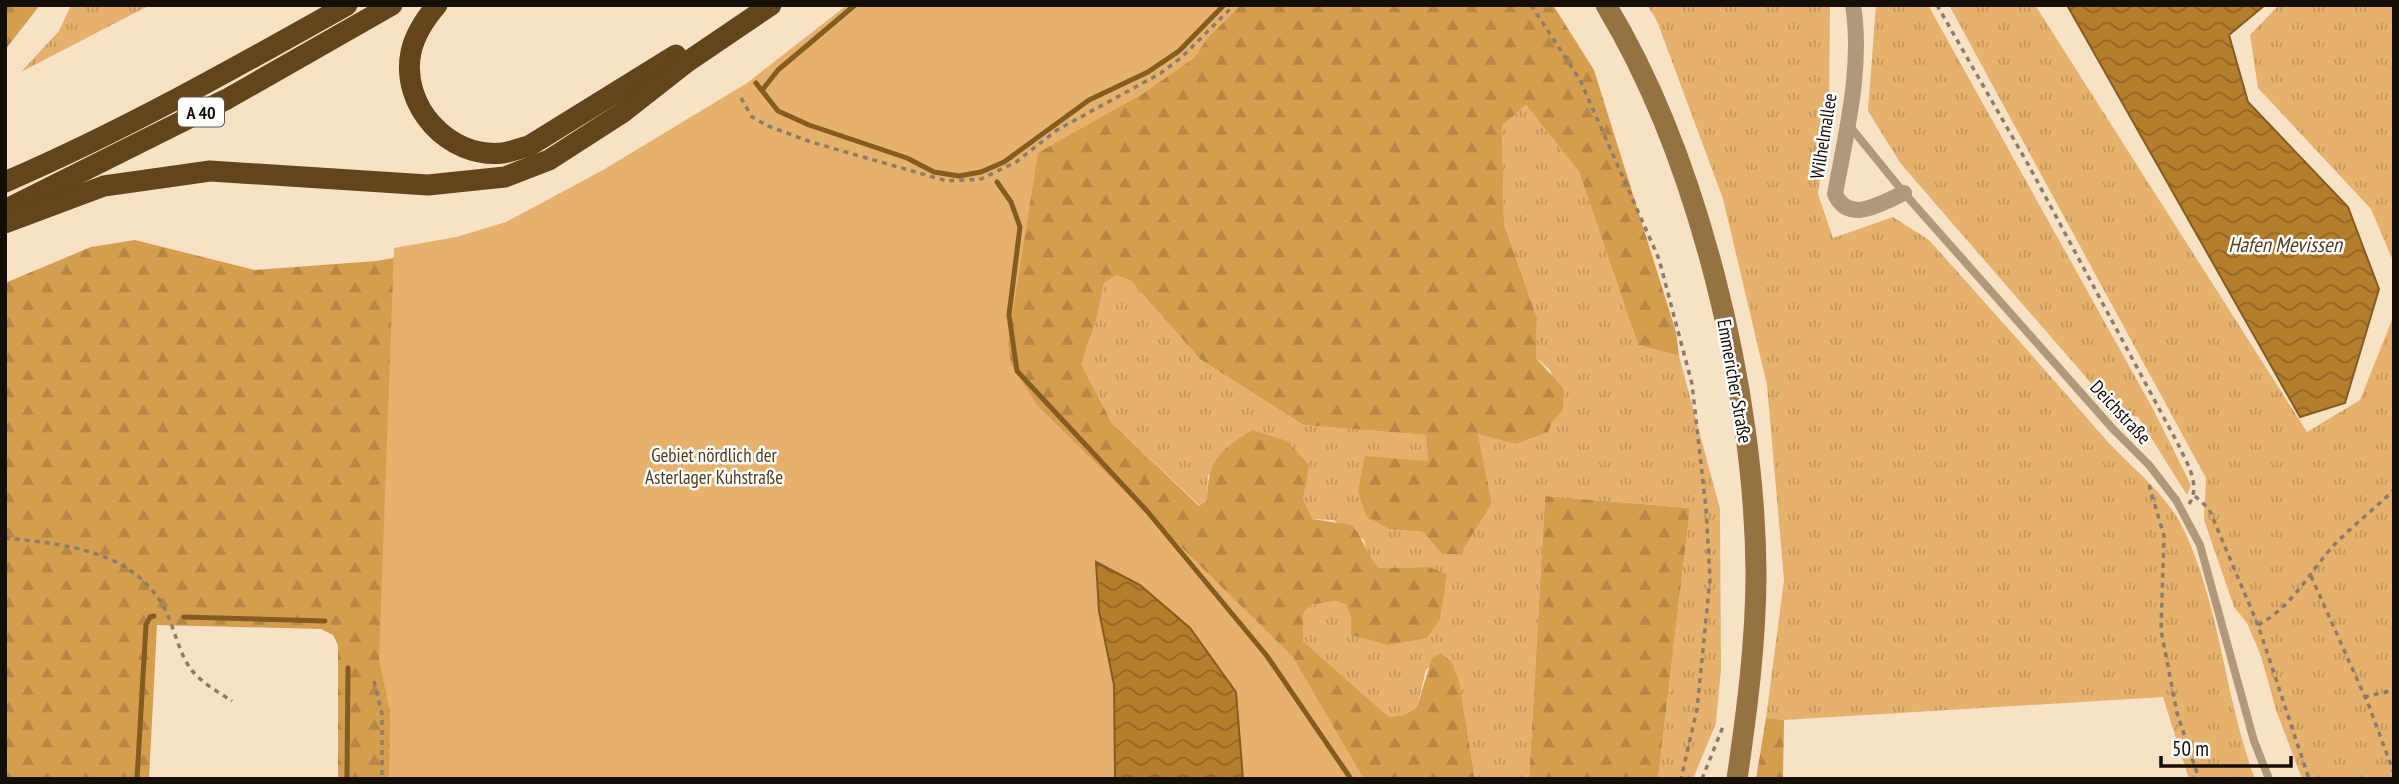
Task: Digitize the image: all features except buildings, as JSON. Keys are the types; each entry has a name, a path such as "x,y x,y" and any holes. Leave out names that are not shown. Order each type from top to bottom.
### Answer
{"highway":[{"name":"A 40","path":"5,181 62,157 209,83 347,5"},
{"name":"A 40","path":"5,210 228,99 392,5"},
{"path":"437,5 424,21 411,53 409,70 419,107 429,123 459,145 502,153 529,146 561,129 751,5"},
{"path":"5,223 104,186 210,172 428,185 505,177 549,160 622,113 687,62 771,5"}],"main road":[{"name":"Emmericher Straße","path":"1605,5 1619,28 1664,124 1708,258 1733,356 1751,473 1756,573 1751,684 1737,779"}],"street":[{"name":"Wilhelmallee","path":"1853,5 1856,48 1848,124 1835,194 1839,203 1852,211 1864,210 1904,193"}],"lane":[{"name":"Deichstraße","path":"1848,124 1904,193 2113,429 2149,465 2184,511 2212,580 2254,741 2269,779"}],"path":[{"path":"741,98 752,117 811,142 947,181 968,182 1002,170 1057,130 1161,73 1182,57 1234,5"},
{"path":"1531,5 1580,80 1659,259 1692,384 1706,508 1710,579 1697,709 1681,779"},
{"path":"1937,5 2029,166 2178,444 2193,478 2195,496 2209,509 2258,625 2309,779"},
{"path":"2149,465 2149,493 2164,536 2161,630 2177,713 2199,779"},
{"path":"2258,625 2273,617 2311,576 2337,542 2394,491"},
{"path":"2184,511 2195,496"},
{"path":"5,538 90,551 119,564 147,583 163,605 190,668 232,701"},
{"path":"2311,576 2394,773"},
{"path":"374,681 382,714 382,779"},
{"path":"2364,697 2394,690"},
{"path":"1702,779 1726,718"}],"green space":[{"path":"5,5 40,5 5,50"},
{"path":"71,5 150,5 21,72 59,31"},
{"name":"Gebiet nördlich der Asterlager Kuhstraße","path":"847,5 1241,5 1208,38 1194,58 1144,93 1038,153 1008,343 1011,364 1037,405 1293,657 1364,779 389,779 390,713 379,659 394,248 456,237 506,222 603,170 747,83"},
{"path":"908,5 1553,5 1594,70 1676,332 1679,356 1638,345 1579,172 1526,105 1502,126 1504,224 1537,318 1536,358 1563,388 1563,410 1552,422 1548,432 1516,444 1478,434 1492,503 1460,554 1442,554 1423,532 1389,529 1366,516 1358,491 1365,456 1428,461 1426,435 1303,425 1200,359 1131,281 1116,275 1104,284 1096,321 1081,364 1112,423 1199,506 1207,501 1210,476 1217,458 1252,430 1287,441 1309,465 1303,499 1312,519 1352,525 1379,568 1428,567 1447,574 1440,619 1427,638 1389,645 1351,635 1351,618 1346,605 1336,601 1310,605 1303,614 1303,641 1389,717 1404,715 1417,707 1432,658 1441,653 1452,662 1459,681 1475,779 338,779 338,645 333,635 321,629 157,625 149,779 5,779 5,283 91,247 135,240 255,270 376,261 459,247 563,211"},
{"path":"1647,5 1830,5 1829,106 1818,194 1833,238 1893,217 1929,240 2108,442 2169,505 2184,530 2206,590 2236,717 2255,779 2189,779 2163,697 1784,720 1766,718 1784,580 1767,385 1723,199 1657,21"},
{"path":"1876,5 1928,5 2152,407 2191,485 2187,495 2138,417 2116,412 1901,164 1868,111"},
{"path":"1949,5 2035,5 2307,432 2360,400 2394,315 2394,779 2302,779 2276,710 2261,656 2247,623 2234,607 2204,520 2206,478"},
{"path":"2279,5 2394,5 2394,263 2371,209 2258,88 2250,35"},
{"path":"1526,105 1579,172 1638,345 1679,356 1720,509 1721,670 1716,723 1693,779 1658,779 1690,508 1545,496 1529,779 1475,779 1460,688 1452,662 1441,653 1426,670 1417,707 1404,715 1389,717 1303,641 1303,614 1310,605 1336,601 1346,605 1351,618 1351,635 1428,567 1379,568 1367,556 1364,540 1333,520 1311,519 1303,499 1208,475 1207,501 1200,506 1112,423 1081,364 1096,321 1104,284 1116,275 1131,281 1200,359 1303,425 1427,435 1428,462 1389,529 1423,532 1442,554 1492,503 1478,434 1524,432 1546,423 1563,409 1550,370 1536,358 1537,318 1504,224 1502,126"},
{"path":"1545,496 1690,508 1658,779 1529,779"},
{"path":"1766,718 1784,720 1783,779 1756,779"}],"water":[{"name":"Hafen Mevissen","path":"2067,5 2265,5 2229,35 2248,102 2348,207 2379,289 2345,403 2300,417"},
{"path":"1096,562 1140,585 1190,628 1236,692 1243,779 1115,779 1114,685 1099,611"}],"waterway":[{"path":"763,89 778,70 855,5"},
{"path":"756,83 778,111 809,125 907,158 934,172 959,176 981,172 1004,162 1089,100 1148,72 1179,51 1224,5"},
{"path":"997,182 1011,202 1020,227 1009,315 1017,371 1147,511 1267,656 1351,779"},
{"path":"137,779 146,625 150,617 154,616"},
{"path":"184,617 325,621"},
{"path":"347,779 348,668"}]}
